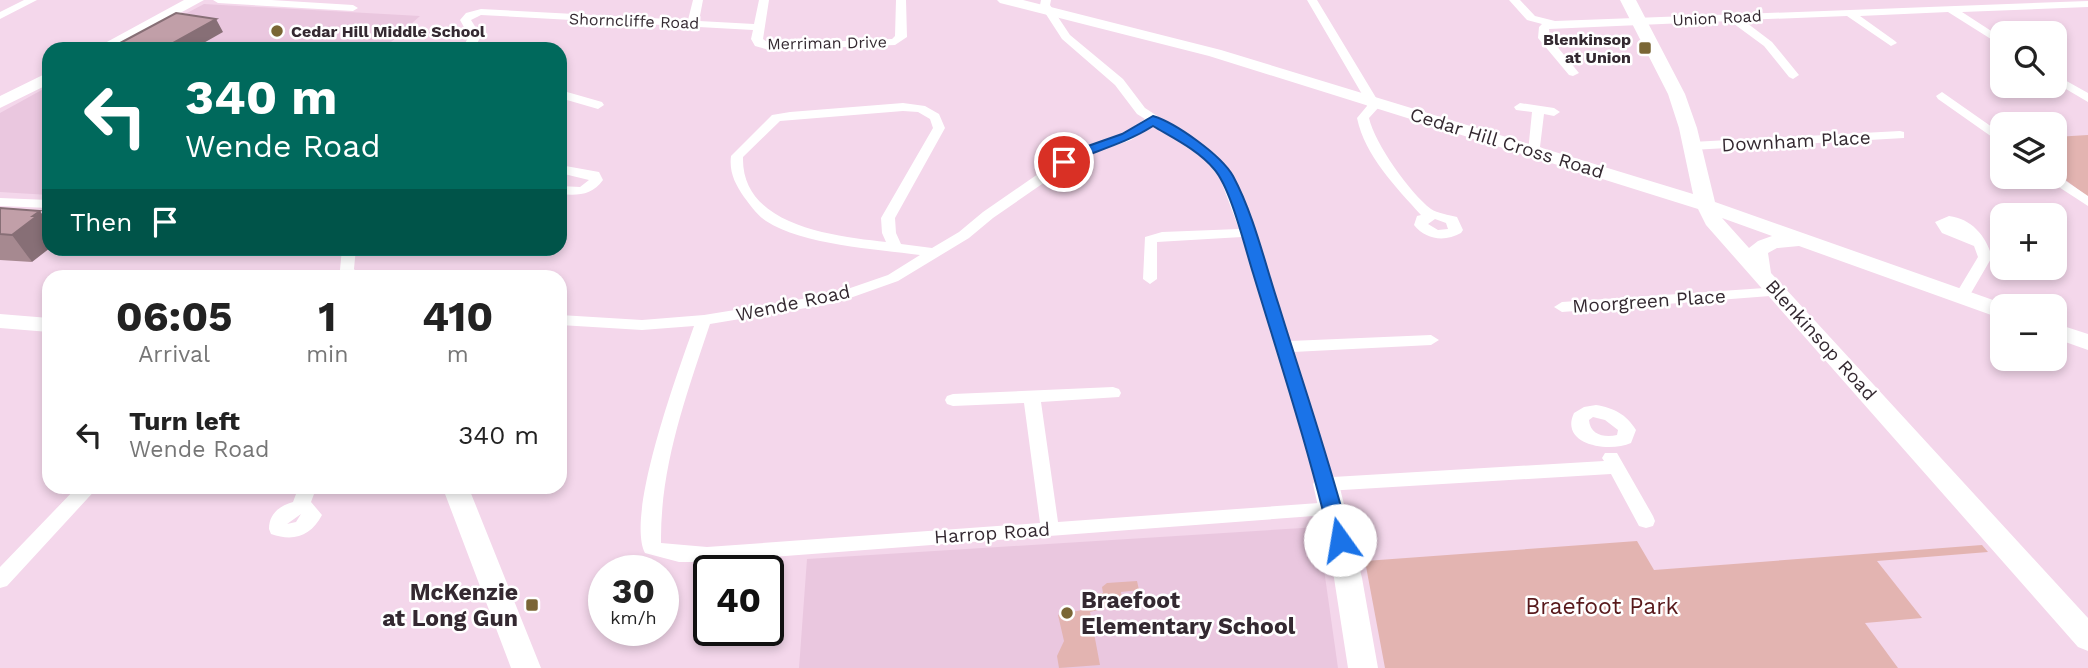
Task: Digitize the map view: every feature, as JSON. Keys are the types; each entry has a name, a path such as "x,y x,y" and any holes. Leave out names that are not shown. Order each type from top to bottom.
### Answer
{"street":[{"path":"0,16 32,0"},
{"path":"115,42 196,0"},
{"path":"218,0 353,8"},
{"path":"511,14 515,0"},
{"path":"694,24 698,0"},
{"name":"Merriman Drive","path":"764,0 758,27 759,44 769,47 889,44 901,37 901,0"},
{"name":"Cedar Hill Cross Road","path":"1005,0 1048,7 1206,50 1703,204 1990,307"},
{"path":"1312,0 1372,102 1373,107 1363,118 1365,128 1387,166 1429,215"},
{"path":"1514,0 1531,18 1555,24"},
{"name":"Blenkinsop Road","path":"1628,0 1671,78 1692,146 1703,204 1713,221 2088,638"},
{"name":"Union Road","path":"1555,24 2088,4"},
{"path":"1048,7 1076,47 1119,82 1141,111 1200,150 1219,165 1226,177 1248,233 1330,496 1363,668"},
{"path":"1950,9 1990,35"},
{"name":"Shorncliffe Road","path":"472,42 475,36 465,20 470,15 481,12 758,27"},
{"path":"1848,12 1891,43"},
{"path":"1732,17 1768,44 1793,75"},
{"path":"1555,24 1544,27 1544,38 1573,73"},
{"path":"0,103 42,81"},
{"path":"2067,85 2088,98"},
{"path":"567,96 598,105"},
{"path":"1942,96 1990,131"},
{"path":"896,248 889,233 888,218 939,128 935,117 921,109 903,107 776,118 737,156 741,181 758,207 772,219 821,234 896,248 934,253"},
{"path":"1520,107 1554,112"},
{"path":"1534,152 1538,111"},
{"name":"Wende Road","path":"704,320 836,298 892,278 964,236 988,215 1076,154 1127,137 1153,120"},
{"name":"Downham Place","path":"1692,146 1900,135"},
{"path":"567,170 594,175 596,180 590,188 567,190"},
{"path":"2067,187 2088,202"},
{"path":"0,202 42,204"},
{"path":"1150,279 1150,240 1162,236 1248,233"},
{"path":"1770,283 1757,253 1762,246 1771,242 1804,239"},
{"path":"1962,297 1985,257 1979,243"},
{"name":"Moorgreen Place","path":"1562,307 1770,283"},
{"path":"567,321 642,326 704,320"},
{"name":"Harrop Road","path":"704,320 667,428 650,517 652,548 664,552 685,554 764,551 1050,528 1616,467"},
{"path":"0,321 42,324"},
{"path":"2067,335 2088,342"},
{"path":"1284,347 1431,340"},
{"path":"953,400 1113,393"},
{"path":"1032,397 1050,528"},
{"path":"1607,443 1616,467 1646,521"},
{"path":"0,580 82,494"},
{"path":"300,507 305,494"},
{"path":"458,494 526,668"}],"shaded area":[{"name":"Cedar Hill Middle School","path":"204,4 420,16 391,42 132,42"},
{"path":"42,90 42,195 0,192 0,113"},
{"name":"Braefoot Elementary School","path":"1318,527 1338,668 799,668 807,559"}],"green space":[{"path":"2088,135 2088,197 2067,181 2067,136"},
{"name":"Braefoot Park","path":"1637,541 1654,570 1982,545 1988,552 1877,561 1922,618 1865,623 1898,668 1385,668 1365,561"},
{"path":"1137,581 1139,590 1121,592 1122,600 1109,601 1105,608 1090,612 1100,665 1059,668 1057,656 1064,641 1058,615 1082,610 1088,606 1091,594 1103,593 1102,587 1107,583"}],"building":[{"path":"176,13 216,19 175,42 122,42"},
{"path":"0,208 40,211 12,235 0,234"}],"place":[{"name":"Cedar Hill Middle School","path":"277,31"},
{"name":"Blenkinsop at Union","path":"1645,48"},
{"name":"McKenzie at Long Gun","path":"532,605"},
{"name":"Braefoot Elementary School","path":"1067,613"}],"route":[{"path":"1064,162 1076,154 1127,137 1153,120 1219,165 1248,233 1326,484 1340,540"}]}
